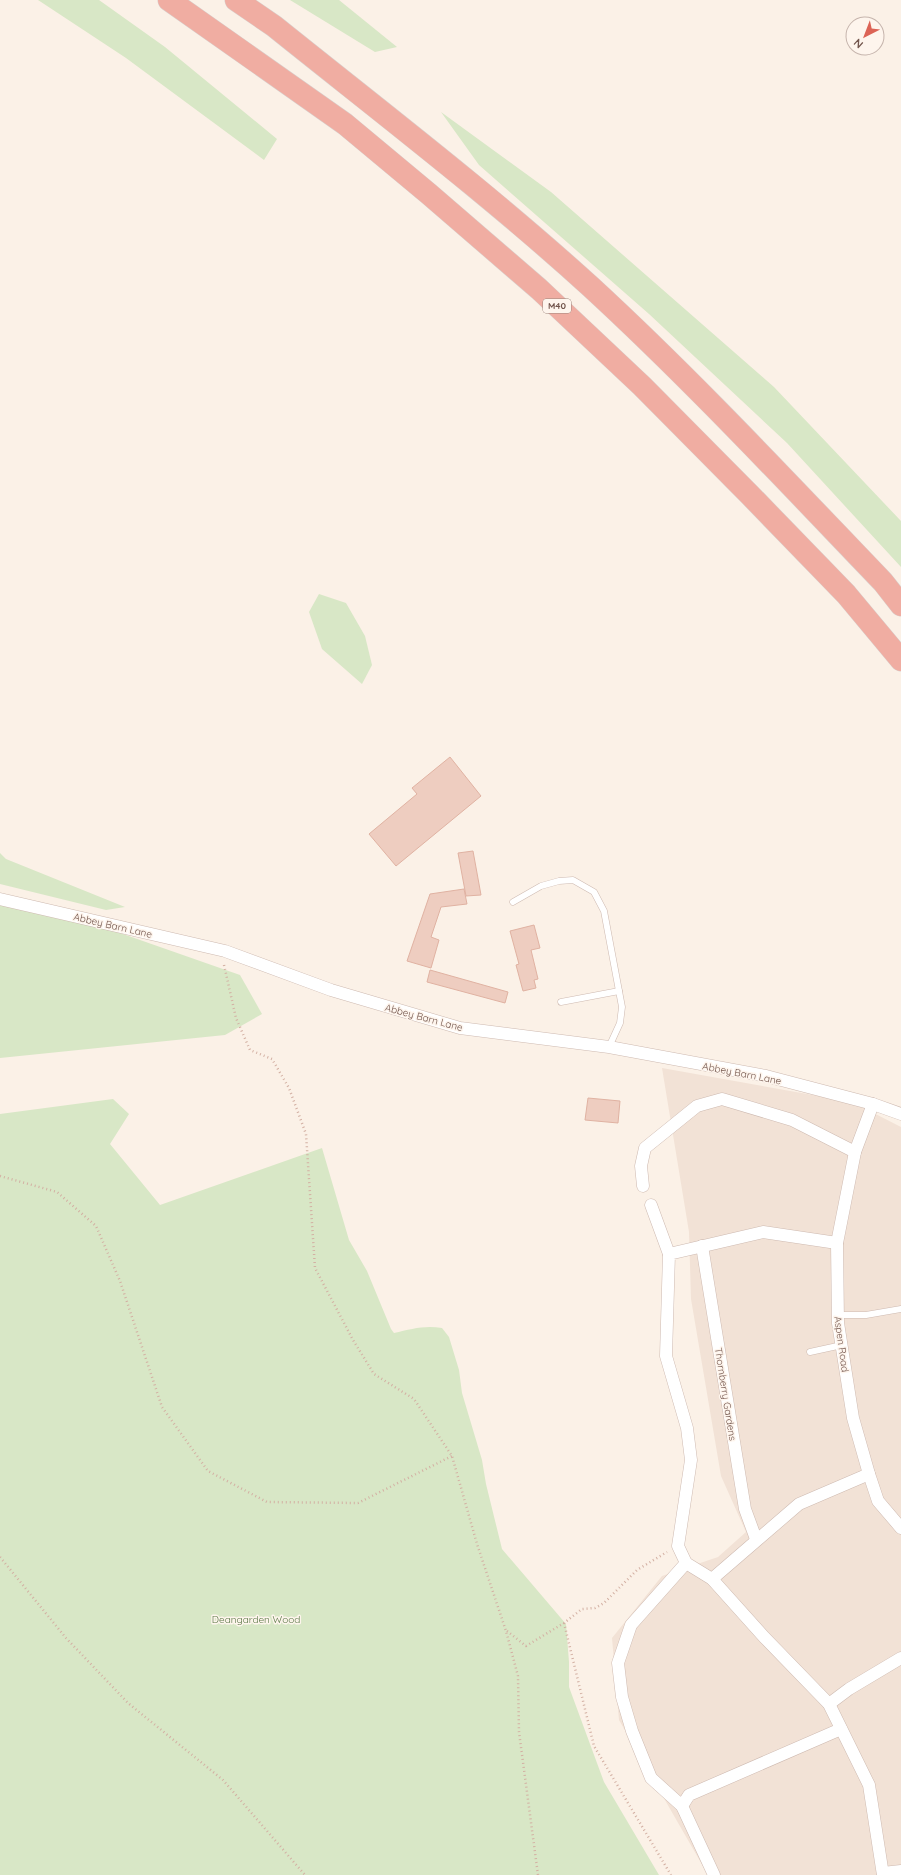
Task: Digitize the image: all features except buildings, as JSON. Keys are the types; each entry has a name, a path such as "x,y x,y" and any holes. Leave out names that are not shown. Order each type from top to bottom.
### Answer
{"highway":[{"name":"M40","path":"169,0 345,124 539,289 642,386 756,500 846,594 901,660"},
{"path":"236,0 274,26 492,201 591,287 682,373 877,577 901,605"}],"street":[{"name":"Abbey Barn Lane","path":"0,899 225,951 331,990 460,1028 609,1048 766,1076 872,1104 901,1114"},
{"path":"643,1186 641,1166 645,1148 697,1106 722,1098 792,1120 855,1152"},
{"name":"Aspen Road","path":"872,1104 855,1152 837,1243 838,1315 853,1418 869,1474 878,1501 901,1528"},
{"path":"651,1204 669,1254 666,1356 688,1428 691,1460 678,1546 686,1564 712,1579 764,1637 829,1704 869,1785 883,1874 901,1871"},
{"path":"669,1254 763,1232 837,1243"},
{"name":"Thornberry Gardens","path":"702,1246 745,1509 756,1539"},
{"path":"712,1579 756,1539 799,1504 869,1474"},
{"path":"686,1564 630,1625 618,1663 622,1697 630,1724 651,1778 682,1806 714,1875"},
{"path":"829,1704 849,1689 901,1658"},
{"path":"682,1806 689,1795 841,1730"}],"lane":[{"path":"513,902 541,886 559,881 573,880 594,892 604,911 622,1006 620,1023 609,1048"},
{"path":"561,1002 619,991"},
{"path":"838,1315 866,1315 901,1309"},
{"path":"810,1352 842,1345"}],"path":[{"path":"225,951 223,967 239,1024 250,1050 272,1059 289,1088 306,1134 315,1268 353,1340 374,1374 414,1399 452,1456 477,1544 506,1630 518,1676 519,1732 538,1875"},
{"path":"0,1176 57,1192 96,1226 120,1281 162,1407 208,1471 267,1502 358,1503 452,1456"},
{"path":"506,1630 526,1646 564,1624 582,1609 595,1608 604,1603 620,1585 637,1570 678,1546"},
{"path":"0,1557 71,1644 128,1703 223,1780 305,1875"},
{"path":"564,1624 594,1746 671,1875"}],"shaded area":[{"path":"662,1068 852,1102 901,1127 901,1875 708,1875 619,1720 612,1638 662,1576 718,1557 746,1532 721,1476 691,1299 689,1232"}],"green space":[{"path":"38,0 99,0 165,47 277,139 264,160 126,58"},
{"path":"290,0 339,0 397,47 375,52"},
{"path":"441,112 551,192 774,387 901,521 901,567 787,443 649,314 479,165"},
{"path":"319,594 346,603 365,636 372,665 362,684 322,649 309,612"},
{"path":"0,853 6,859 125,907 106,910 0,884"},
{"path":"0,899 83,920 240,975 262,1014 225,1035 0,1058"},
{"name":"Deangarden Wood","path":"113,1099 129,1114 110,1144 160,1205 322,1148 349,1240 367,1271 391,1329 394,1333 424,1327 436,1327 442,1328 449,1337 459,1370 462,1393 482,1460 486,1484 502,1549 566,1624 569,1687 604,1782 659,1875 0,1875 0,1114"}]}
